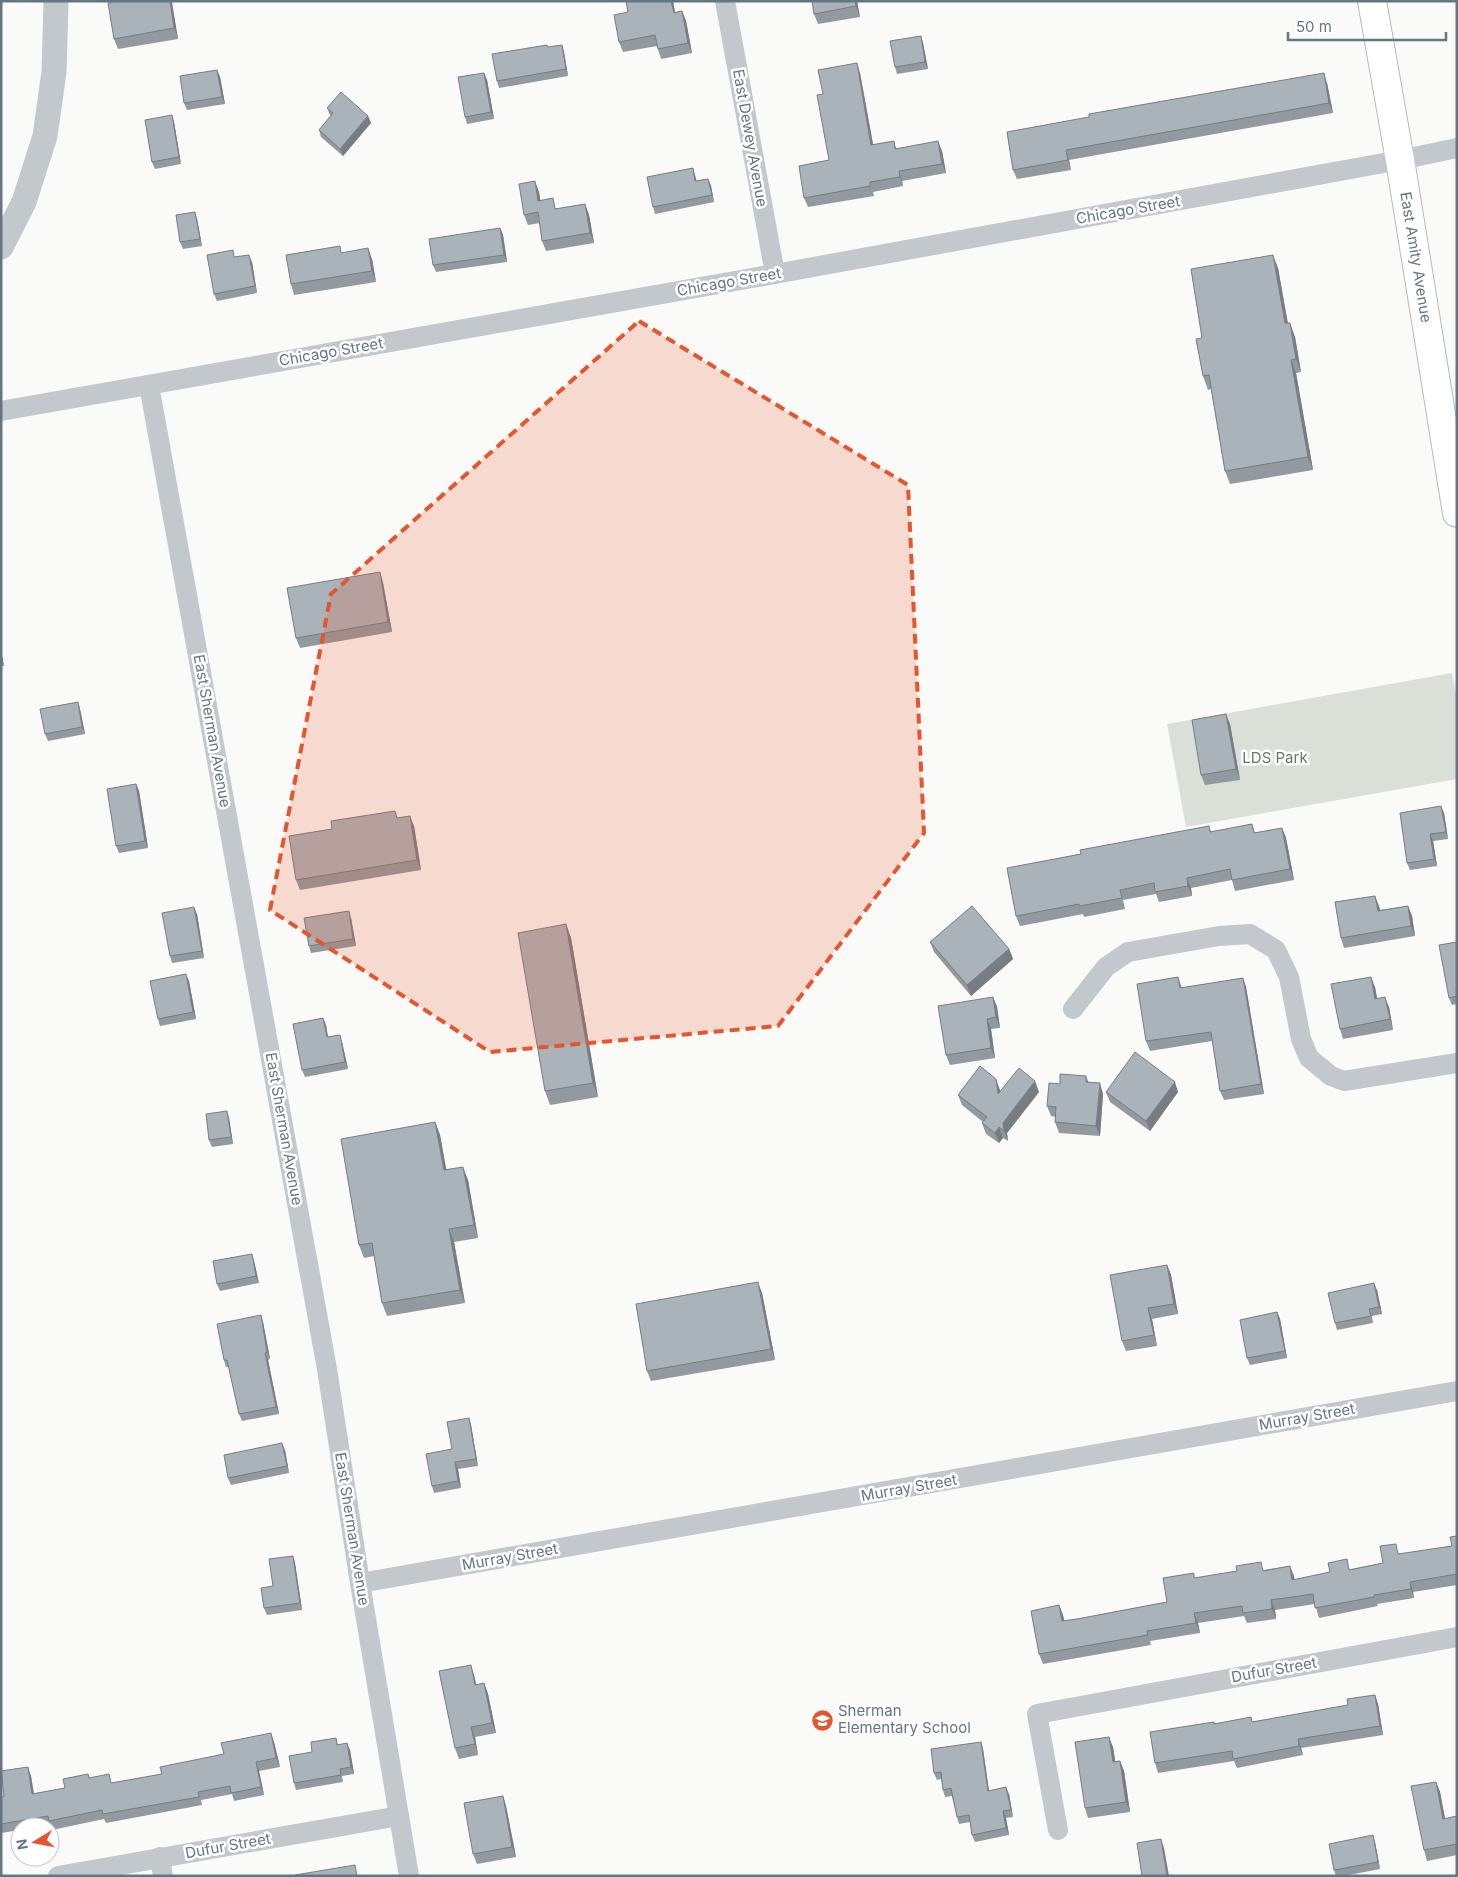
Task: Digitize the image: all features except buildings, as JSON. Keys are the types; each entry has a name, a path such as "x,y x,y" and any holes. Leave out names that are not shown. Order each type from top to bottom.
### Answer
{"main road":[{"name":"East Amity Avenue","path":"1372,1 1400,160 1457,513"}],"street":[{"path":"1,247 24,202 45,136 54,72 56,1"},
{"name":"East Dewey Avenue","path":"725,1 776,274"},
{"name":"Chicago Street","path":"1,411 776,274 1457,148"},
{"name":"East Sherman Avenue","path":"150,385 327,1369 360,1583 410,1876"},
{"path":"1073,1009 1106,967 1128,952 1219,936 1250,934 1276,950 1289,977 1300,1039 1309,1058 1332,1076 1344,1081 1457,1063"},
{"name":"Murray Street","path":"360,1583 1457,1391"},
{"name":"Dufur Street","path":"1058,1830 1038,1714 1457,1637"},
{"name":"Dufur Street","path":"58,1876 161,1867 399,1816"}],"highlighted area":[{"path":"639,321 908,485 924,833 778,1026 490,1052 270,910 331,594"}],"green space":[{"name":"LDS Park","path":"1452,673 1457,700 1457,779 1186,827 1167,724"}],"place":[{"name":"Sherman Elementary School","path":"822,1720"}]}
